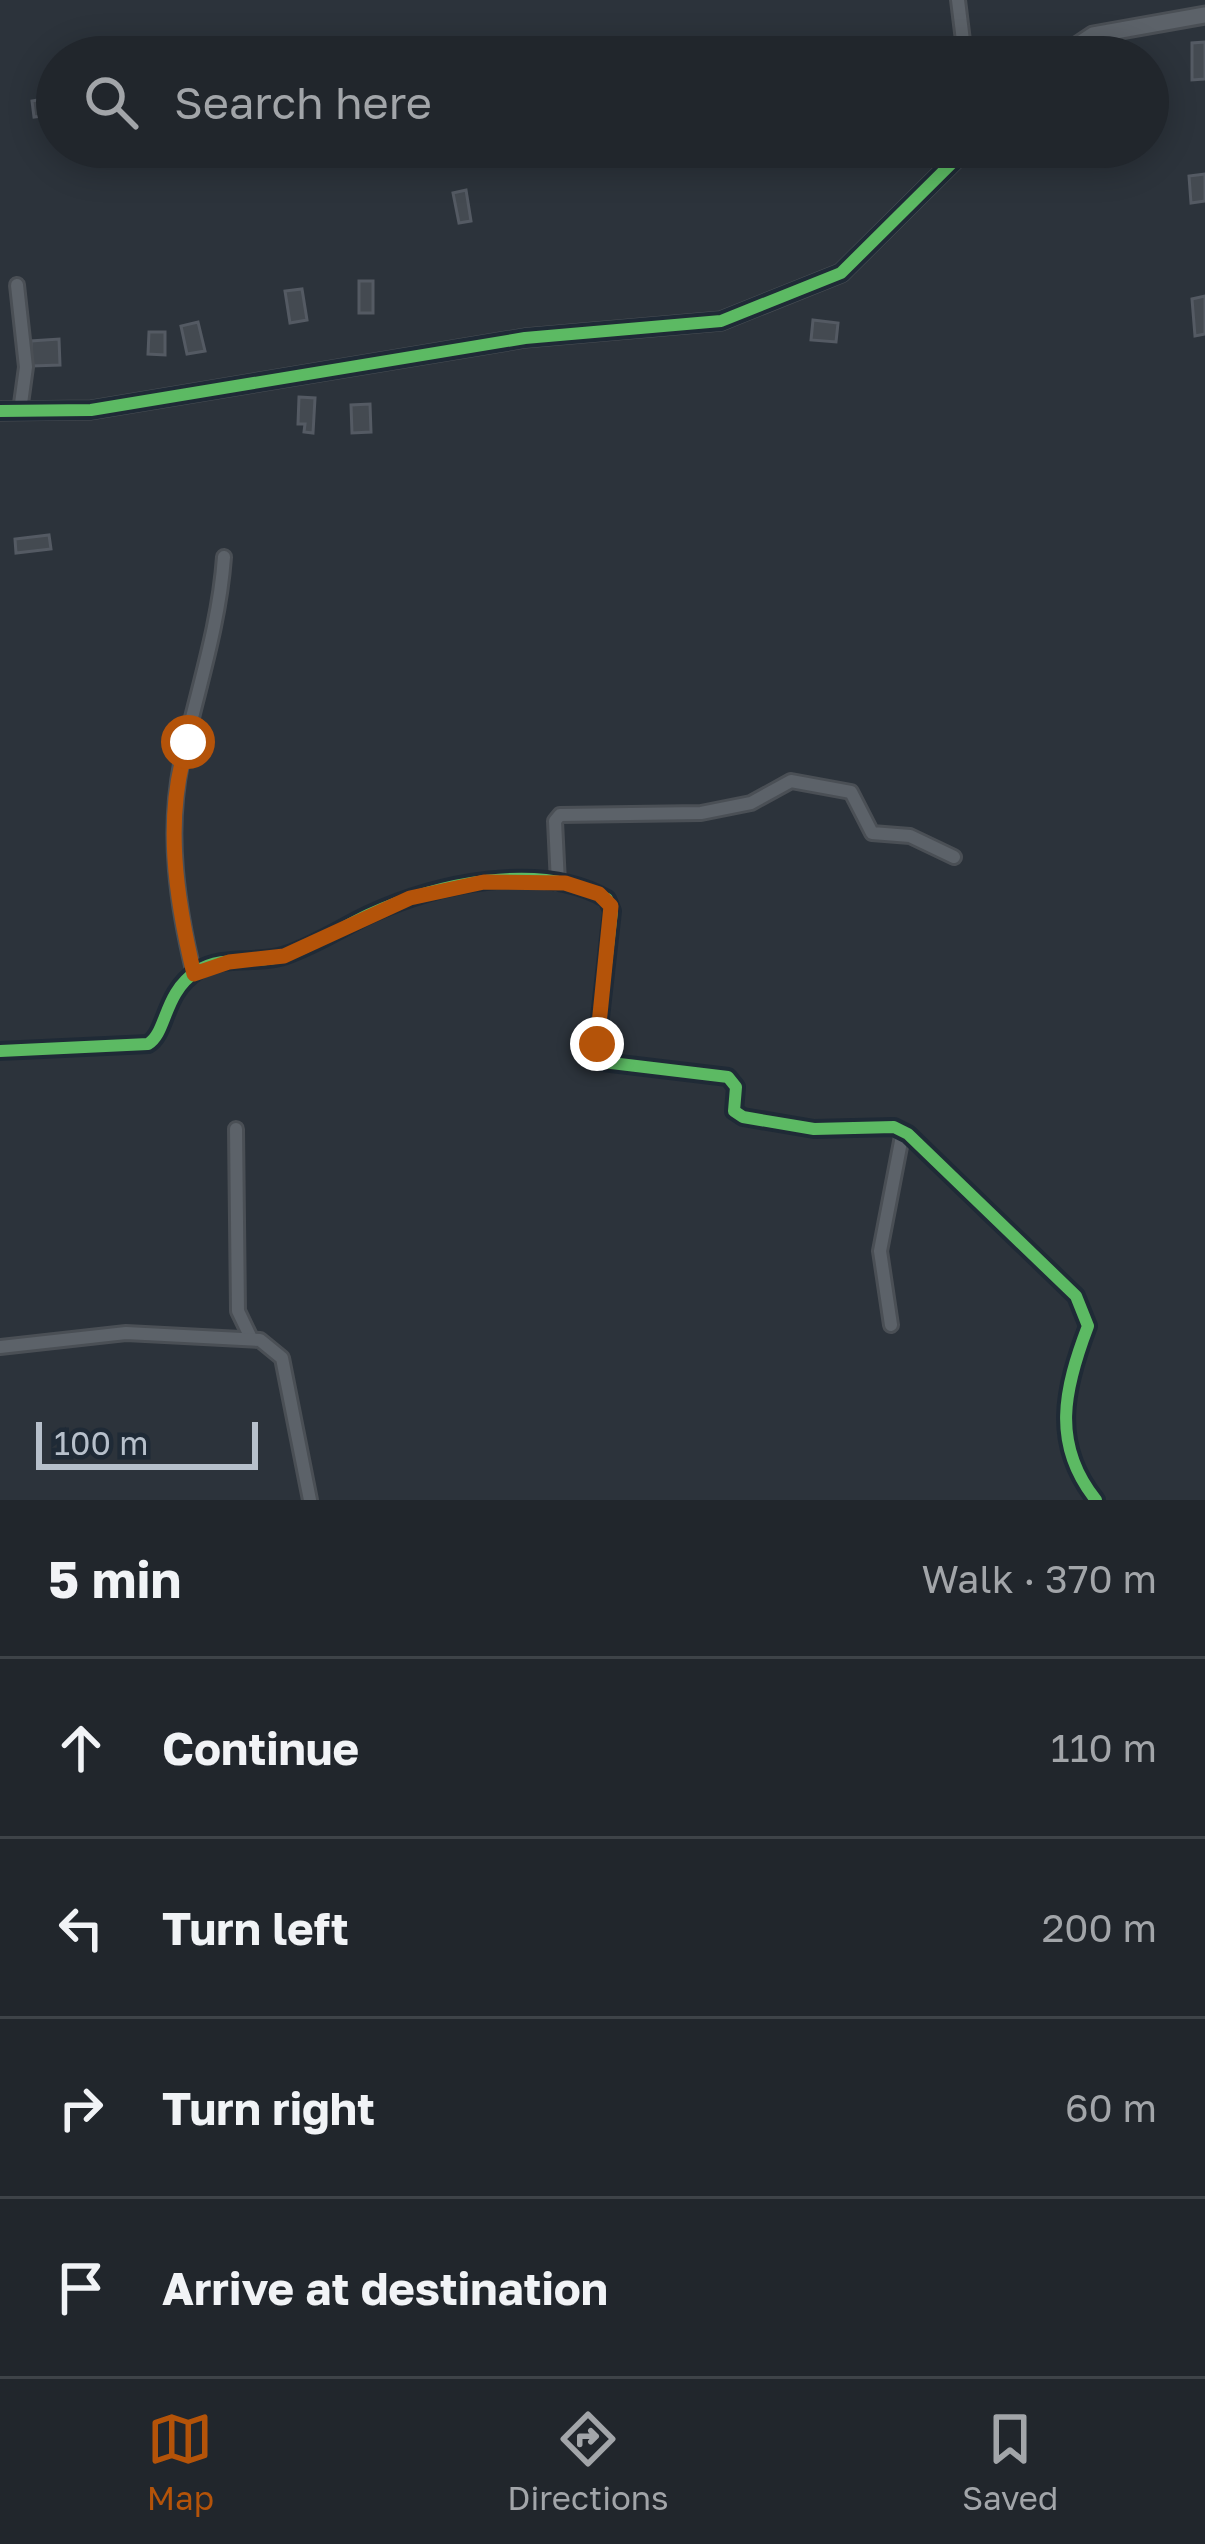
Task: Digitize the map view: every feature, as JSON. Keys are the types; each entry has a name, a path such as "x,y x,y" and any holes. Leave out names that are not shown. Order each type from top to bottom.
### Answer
{"street":[{"path":"958,0 962,36"},
{"path":"1092,36 1205,15"},
{"path":"0,411 91,410 525,338 721,322 841,273 947,168"},
{"path":"17,284 26,367 20,411"},
{"path":"194,974 180,905 175,822 182,762 221,602 224,556"},
{"path":"559,883 555,820 560,815 729,809 791,781 851,792 872,833 910,836 954,857"},
{"path":"0,1051 148,1044 158,1035 169,997 194,974 229,962 284,956 410,898 484,882 584,887 611,906 597,1044 603,1062 728,1077 736,1087 734,1111 743,1117 814,1129 868,1125 903,1131 923,1144 1085,1308 1088,1326 1070,1379 1064,1436 1077,1476 1096,1500"},
{"path":"236,1129 238,1311 250,1336 282,1358 310,1500"},
{"path":"891,1325 880,1251 903,1131"},
{"path":"0,1347 126,1333 250,1336"}],"building":[{"path":"1205,42 1205,79 1192,80 1192,43"},
{"path":"1205,174 1205,201 1191,203 1189,176"},
{"path":"466,190 471,221 459,223 453,193"},
{"path":"359,281 373,281 373,313 359,313"},
{"path":"302,289 307,320 290,323 285,291"},
{"path":"1205,296 1205,334 1195,336 1192,299"},
{"path":"813,320 838,323 836,342 811,340"},
{"path":"198,322 205,351 187,354 181,326"},
{"path":"149,332 165,332 165,355 148,354"},
{"path":"59,339 60,365 32,366 31,341"},
{"path":"299,397 315,398 313,433 304,432 305,424 298,424"},
{"path":"370,404 371,432 352,433 351,405"},
{"path":"49,535 51,549 16,553 15,539"}],"cycle path":[{"path":"0,411 91,410 525,338 721,321 841,273 947,168"},
{"path":"0,1051 148,1044 178,990 197,971 218,963 286,955 424,894 520,879 580,887 607,899 612,911 597,1044 603,1062 728,1077 736,1087 734,1111 743,1117 814,1129 894,1127 908,1134 1076,1296 1088,1326 1068,1394 1067,1437 1072,1458 1096,1500"}],"route":[{"path":"188,742 174,855 194,974 229,962 284,956 410,898 484,882 565,883 599,894 611,906 597,1044"}]}
